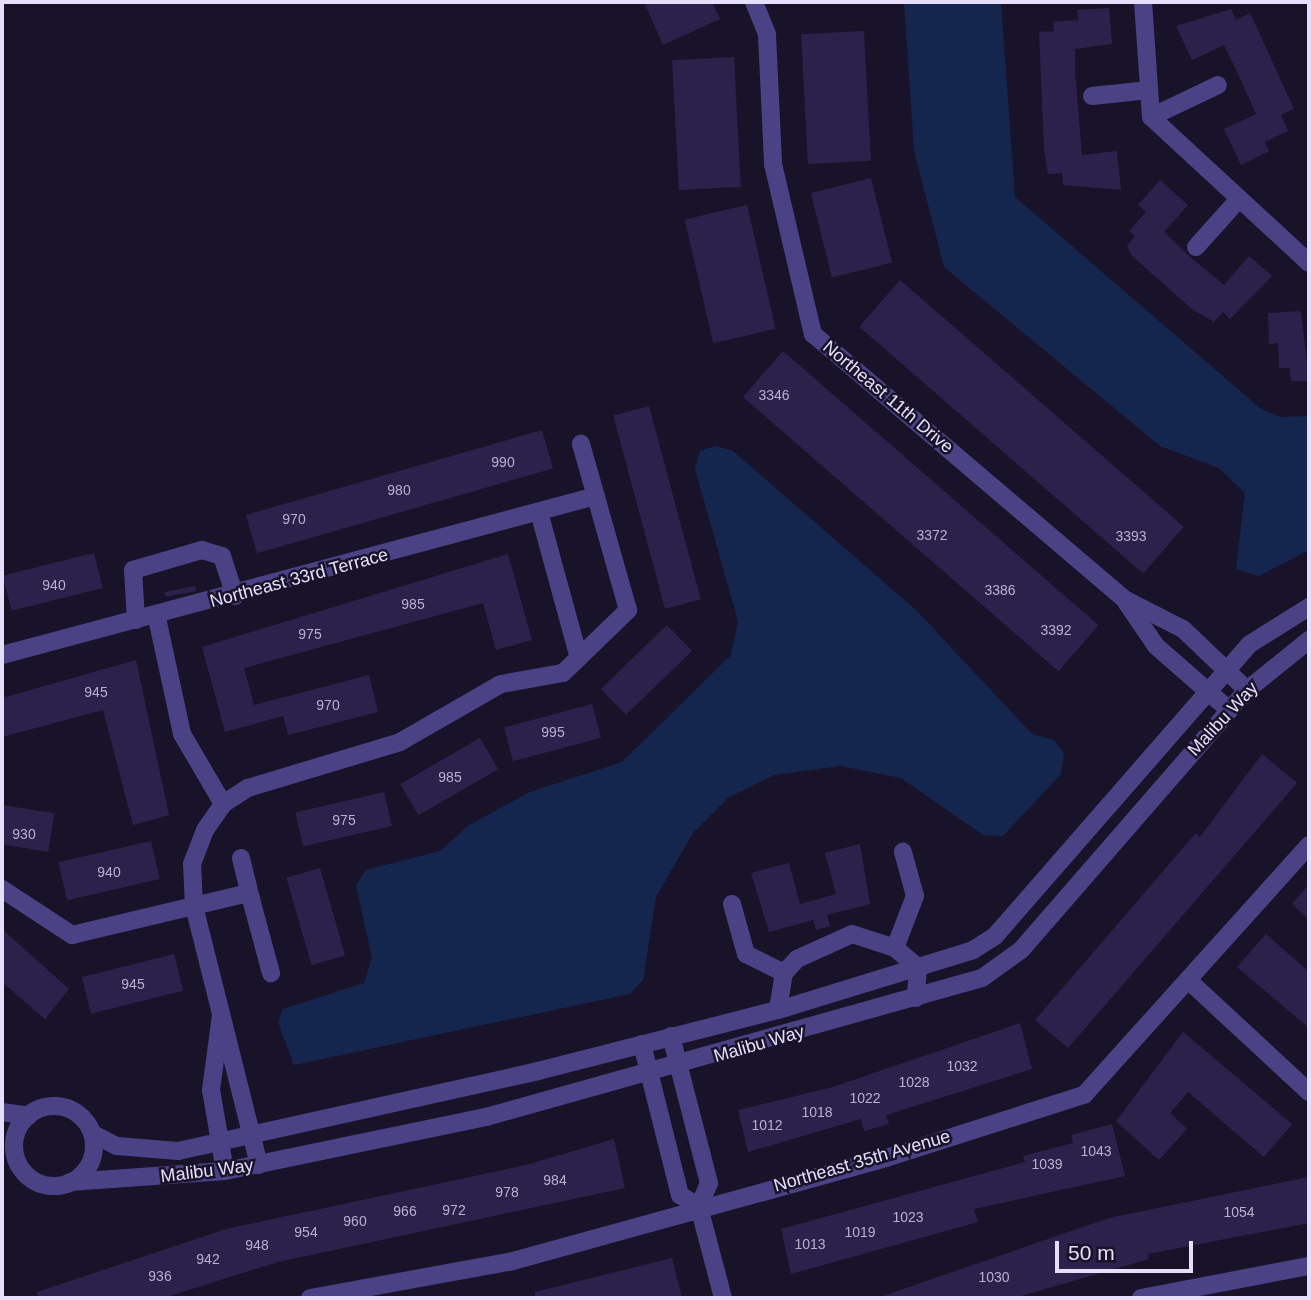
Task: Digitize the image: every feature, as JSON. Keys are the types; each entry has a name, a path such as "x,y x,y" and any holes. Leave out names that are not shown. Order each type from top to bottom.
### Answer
{"street":[{"name":"Northeast 11th Drive","path":"754,2 767,35 773,164 813,334 1124,599 1183,629 1227,668 1247,690"},
{"path":"1143,2 1151,117 1309,263"},
{"path":"1151,117 1219,85"},
{"path":"1092,96 1149,90"},
{"path":"1196,247 1239,198"},
{"path":"259,1165 194,906 192,864 223,804 248,788 400,742 501,684 563,673 628,610 581,444"},
{"name":"Northeast 33rd Terrace","path":"2,655 136,620 157,618 596,496"},
{"path":"539,512 579,658"},
{"path":"136,620 133,570 202,550 222,556 235,596"},
{"name":"Northeast 11th Drive","path":"1124,599 1156,646 1229,710"},
{"name":"Malibu Way","path":"2,1112 30,1116 51,1108 73,1111 93,1134 117,1146 178,1152 778,1010 918,967 995,936 1227,668 1250,644 1309,607"},
{"path":"157,618 182,734 223,804"},
{"name":"Malibu Way","path":"2,1160 52,1185 225,1171 259,1165 649,1074 982,978 1021,950 1247,690 1309,640"},
{"name":"Northeast 35th Avenue","path":"310,1298 509,1262 699,1207 886,1158 1084,1095 1309,845"},
{"path":"895,948 915,896 903,852"},
{"path":"241,858 271,973"},
{"path":"2,889 72,935 236,894 251,900"},
{"path":"732,904 746,954 784,973"},
{"path":"778,1010 784,973 816,946 852,934 895,948 918,967 916,998"},
{"path":"1188,980 1309,1092"},
{"path":"221,1015 211,1090 225,1171"},
{"path":"671,1036 709,1184 699,1207 723,1298"},
{"path":"642,1044 680,1195 699,1207"},
{"path":"20,1171 12,1142 30,1116"},
{"path":"70,1182 94,1157 93,1134"},
{"path":"1142,1298 1309,1266"}],"water":[{"path":"904,2 1001,2 1015,197 1261,409 1280,417 1309,416 1309,550 1259,576 1236,569 1245,493 1219,468 1160,446 944,267 914,150"},
{"path":"715,446 733,451 917,611 1032,734 1054,740 1064,753 1061,774 1003,836 983,835 901,778 841,766 774,775 729,797 693,833 656,897 643,980 630,994 294,1065 278,1022 283,1009 364,983 372,958 356,885 366,870 440,851 469,825 530,792 622,762 731,655 738,621 695,469 700,451"}],"building":[{"path":"644,2 712,2 720,19 663,45"},
{"path":"1109,8 1112,44 1075,49 1075,69 1082,155 1117,151 1121,190 1063,185 1062,173 1048,174 1044,149 1039,32 1054,31 1053,22 1078,20 1077,10"},
{"path":"1231,9 1236,20 1250,13 1294,109 1281,115 1288,131 1265,142 1269,151 1241,165 1224,129 1256,114 1240,78 1224,45 1192,60 1176,26"},
{"path":"864,31 871,161 808,164 801,34"},
{"path":"734,57 741,187 679,190 672,60"},
{"path":"871,178 892,262 832,277 811,193"},
{"path":"1160,180 1188,205 1164,232 1189,256 1224,285 1249,256 1272,276 1230,319 1223,312 1214,322 1192,309 1132,256 1127,246 1135,236 1129,231 1146,212 1138,205"},
{"path":"747,205 776,329 713,343 685,219"},
{"path":"900,280 1184,527 1143,573 859,327"},
{"path":"1301,311 1309,381 1291,381 1290,368 1279,368 1278,343 1269,344 1268,313"},
{"path":"783,351 1098,625 1058,671 743,397"},
{"path":"649,406 701,599 665,609 613,416"},
{"path":"542,430 553,468 257,553 246,515"},
{"path":"94,553 103,588 12,611 3,576"},
{"path":"508,554 532,640 496,650 483,603 244,668 254,705 369,675 378,712 288,735 283,716 225,732 202,647"},
{"path":"195,586 196,591 166,597 165,592"},
{"path":"667,625 692,651 626,715 601,689"},
{"path":"136,660 169,815 133,825 103,710 2,737 2,698"},
{"path":"592,704 601,738 513,761 504,728"},
{"path":"480,738 498,769 418,815 400,784"},
{"path":"1262,754 1297,783 1068,1048 1035,1020 1196,833 1200,837"},
{"path":"384,792 392,826 303,847 295,812"},
{"path":"2,805 54,813 48,852 2,844"},
{"path":"151,841 160,879 67,900 58,862"},
{"path":"860,844 870,904 827,915 830,926 816,930 813,920 769,932 751,873 789,863 800,904 836,894 825,853"},
{"path":"320,868 345,955 311,965 286,878"},
{"path":"1309,884 1309,920 1292,904"},
{"path":"2,929 69,989 45,1019 2,982"},
{"path":"1266,934 1309,972 1309,1028 1237,967"},
{"path":"174,954 183,991 91,1014 82,977"},
{"path":"1020,1023 1032,1069 886,1115 889,1124 864,1131 861,1119 748,1152 738,1110 833,1087"},
{"path":"1183,1032 1292,1124 1264,1157 1188,1092 1170,1113 1187,1129 1159,1160 1116,1121"},
{"path":"1112,1124 1125,1176 974,1209 978,1222 791,1274 781,1229 1025,1162 1023,1156 1073,1143 1071,1135"},
{"path":"614,1139 625,1188 278,1262 163,1298 38,1298 37,1292 226,1229 526,1165"},
{"path":"1309,1177 1309,1223 1148,1254 1149,1259 1014,1298 877,1298 1109,1218"},
{"path":"672,1258 682,1298 535,1298 535,1292"}]}
